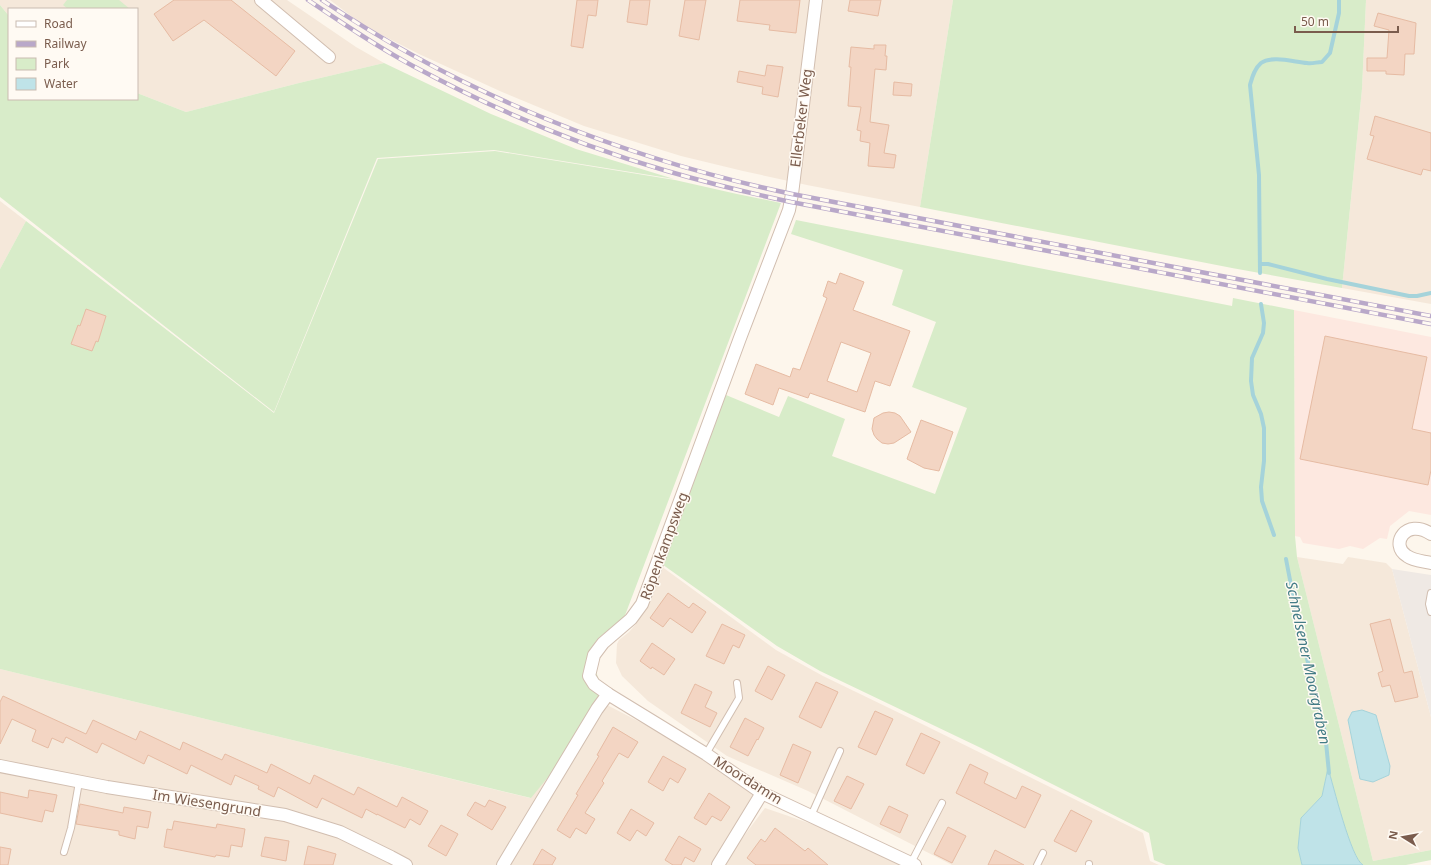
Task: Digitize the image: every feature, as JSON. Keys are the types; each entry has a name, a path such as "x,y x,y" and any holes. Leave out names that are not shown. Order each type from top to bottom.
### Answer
{"street":[{"path":"261,0 329,57"},
{"name":"Ellerbeker Weg","path":"780,234 789,210 792,194 816,0"},
{"name":"Röpenkampsweg","path":"608,694 594,684 589,676 594,655 603,643 631,619 642,604 780,234"},
{"path":"1431,534 1418,528 1410,529 1401,537 1400,543 1401,549 1406,556 1413,560 1431,563"},
{"path":"503,865 597,709 608,694"},
{"name":"Moordamm","path":"608,694 706,754 762,793 913,864"},
{"name":"Im Wiesengrund","path":"0,766 79,782 285,815 340,832 406,865"},
{"path":"718,865 762,793"}],"lane":[{"path":"1431,593 1429,604 1431,612"},
{"path":"706,754 739,698 737,683"},
{"path":"811,816 840,751"},
{"path":"64,852 71,828 79,782"},
{"path":"913,864 942,803"},
{"path":"1037,865 1043,853"}],"shaded area":[{"path":"0,0 287,0 356,47 384,63 186,112 138,93 138,8 8,8 8,15 0,5"},
{"path":"330,0 953,0 920,207 743,171 681,156 584,126 502,92 419,54 364,26"},
{"path":"1366,0 1431,0 1431,304 1342,288 1362,89"},
{"path":"0,201 26,221 0,269"},
{"path":"1294,310 1431,337 1431,515 1409,511 1390,526 1387,539 1380,538 1363,549 1350,546 1339,549 1303,543 1300,537 1295,536"},
{"path":"1297,557 1343,564 1348,557 1386,563 1392,569 1431,717 1431,850 1373,861"},
{"path":"661,566 776,650 823,676 1143,833 1150,861 1159,865 952,865 808,791 727,756 648,701 622,676 616,663 617,644 619,640 636,624 645,607"},
{"path":"1392,569 1431,575 1431,717"},
{"path":"0,669 530,798 607,705 762,785 711,865 0,865"},
{"path":"765,808 905,856 924,865 725,865 732,852"}],"green space":[{"path":"67,0 119,0 129,8 67,8 63,5"},
{"path":"953,0 1366,0 1362,89 1342,288 920,207"},
{"path":"0,5 8,15 8,100 138,100 138,93 186,112 384,63 491,114 576,149 674,179 494,150 377,158 274,412 0,197"},
{"path":"495,151 675,180 781,203 624,618 599,637 592,648 591,656 607,705 531,798 0,669 0,269 26,221 274,413 378,159"},
{"path":"796,220 1232,306 1233,298 1294,310 1295,536 1297,557 1373,861 1431,850 1431,860 1406,865 1363,865 1358,860 1353,850 1328,769 1322,796 1301,818 1298,848 1302,865 1166,865 1154,860 1149,833 981,748 820,671 777,646 659,562 726,395 779,417 788,396 845,419 832,456 935,494 967,408 912,387 936,322 892,305 903,270 791,234"}],"water":[{"path":"1362,710 1376,715 1390,766 1389,775 1373,782 1360,779 1348,720 1352,712"},
{"path":"1328,768 1353,850 1358,860 1363,865 1302,865 1298,848 1301,818 1322,796"}],"building":[{"path":"174,0 231,0 295,51 276,76 204,20 173,41 154,14"},
{"path":"577,0 598,0 596,16 588,15 583,48 571,46"},
{"path":"630,0 650,0 647,25 627,22"},
{"path":"685,0 706,0 699,40 679,36"},
{"path":"740,0 800,0 796,33 769,30 770,25 737,21"},
{"path":"850,0 881,0 878,16 848,11"},
{"path":"1378,13 1416,23 1414,54 1405,54 1404,75 1386,74 1386,71 1367,71 1367,58 1387,58 1389,30 1374,26"},
{"path":"874,45 886,45 885,56 887,56 886,70 875,69 870,122 889,125 884,153 896,155 894,168 868,166 870,143 860,141 861,131 857,130 861,107 848,106 851,47 874,49"},
{"path":"767,65 783,67 778,97 762,94 763,87 737,82 739,71 765,76"},
{"path":"894,82 912,84 911,96 893,95"},
{"path":"1375,116 1431,133 1431,171 1423,169 1421,175 1367,159 1374,136 1370,135"},
{"path":"840,273 864,282 853,310 910,331 890,386 875,381 865,412 810,393 808,398 779,388 773,405 745,394 756,364 790,377 793,368 800,370 827,298 823,296 828,281 836,284","holes":["841,342 871,353 857,392 827,381"]},
{"path":"86,309 106,316 98,342 96,341 92,351 71,344"},
{"path":"1325,336 1427,357 1412,429 1431,433 1431,470 1428,485 1300,459"},
{"path":"889,412 900,416 911,432 894,443 888,444 882,443 877,439 872,429 874,418 883,413"},
{"path":"921,420 953,432 939,471 924,468 907,459"},
{"path":"668,593 689,608 693,603 706,612 692,633 670,618 663,627 650,618"},
{"path":"1390,619 1404,673 1412,671 1418,697 1395,702 1390,685 1382,687 1378,673 1383,671 1370,624"},
{"path":"722,624 745,635 739,648 733,645 724,664 706,656"},
{"path":"652,643 675,659 664,675 652,667 651,669 640,661"},
{"path":"768,666 785,675 772,700 755,691"},
{"path":"816,682 838,692 821,728 799,717"},
{"path":"695,684 712,692 705,707 717,713 710,727 681,713"},
{"path":"3,696 86,734 93,720 136,740 140,731 180,750 183,742 222,760 225,754 267,773 271,764 310,784 314,775 354,795 358,787 397,807 402,797 428,811 420,825 410,819 405,828 366,809 362,818 322,798 317,808 278,787 274,797 258,789 259,786 235,775 231,785 191,765 187,774 148,755 144,764 102,743 97,753 66,737 63,743 52,738 48,748 32,741 36,730 12,719 0,744 0,702"},
{"path":"875,711 893,719 876,755 858,747"},
{"path":"745,718 764,728 748,756 730,747"},
{"path":"613,727 638,742 628,758 619,753 602,781 604,783 585,813 595,819 586,834 576,828 570,838 557,830 578,795 576,794 599,756 597,755"},
{"path":"921,733 940,742 924,774 906,765"},
{"path":"793,744 811,752 798,783 780,775"},
{"path":"663,756 686,769 678,783 670,778 663,791 648,782"},
{"path":"970,764 988,773 984,783 1016,799 1022,786 1041,795 1025,828 956,793"},
{"path":"847,776 864,784 851,809 834,801"},
{"path":"29,790 57,795 53,812 45,810 42,822 0,813 0,792 28,798"},
{"path":"709,793 730,807 721,821 712,816 706,825 694,818"},
{"path":"489,800 506,807 492,830 467,815 475,802 485,807"},
{"path":"80,804 123,813 124,807 151,812 148,828 137,826 135,839 119,835 119,831 76,824"},
{"path":"889,806 908,815 900,833 880,824"},
{"path":"631,809 654,823 646,836 637,830 630,841 617,833"},
{"path":"1071,810 1092,821 1076,852 1054,841"},
{"path":"174,821 216,828 217,824 245,829 242,847 231,845 229,857 216,855 215,857 164,847 167,829 172,830"},
{"path":"441,825 458,834 446,856 428,846"},
{"path":"948,827 966,836 952,863 934,854"},
{"path":"775,828 805,851 808,848 828,865 756,865 747,858 761,839 765,842"},
{"path":"679,836 701,849 694,862 685,857 681,865 673,865 665,860"},
{"path":"265,837 289,841 286,861 261,856"},
{"path":"308,846 336,854 333,865 304,865"},
{"path":"0,847 11,849 8,865 0,865"},
{"path":"542,849 556,858 552,865 533,865"},
{"path":"995,850 1024,865 988,865"}],"waterway":[{"path":"1260,273 1259,175 1250,85 1254,74 1261,63 1271,59 1309,63 1322,62 1330,53 1339,13 1339,0"},
{"path":"1260,264 1268,264 1327,279 1409,296 1431,293"},
{"name":"Schnelsener Moorgraben","path":"1261,304 1264,323 1263,333 1252,358 1251,381 1253,395 1261,414 1264,428 1264,461 1261,487 1262,501 1274,535"},
{"name":"Schnelsener Moorgraben","path":"1286,559 1298,622 1325,732 1329,773"}],"railway":[{"path":"308,0 359,34 399,58 443,82 506,112 602,150 698,180 791,202 1431,324"},
{"path":"322,0 376,34 489,94 548,120 608,142 668,162 730,180 792,194 1431,316"}]}
